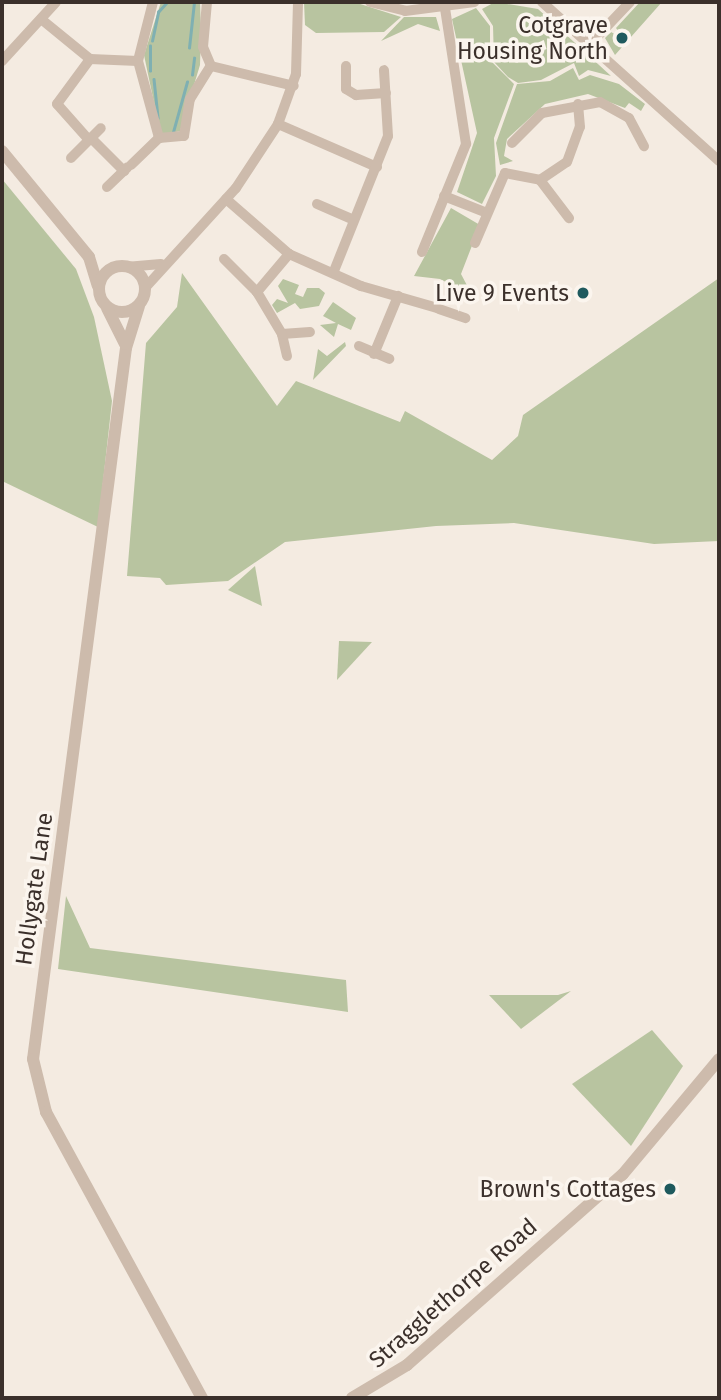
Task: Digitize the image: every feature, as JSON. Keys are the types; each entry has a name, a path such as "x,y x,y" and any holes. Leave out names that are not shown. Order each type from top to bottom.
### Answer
{"street":[{"path":"2,61 56,2"},
{"path":"153,2 138,61 159,138"},
{"path":"207,2 203,47 211,65"},
{"path":"106,306 121,312 139,306 145,288 161,264 226,200 278,124 293,86 298,2"},
{"path":"373,2 405,11 446,9 474,2"},
{"path":"542,2 593,41 719,160"},
{"path":"593,41 630,2"},
{"path":"422,252 467,130 446,9"},
{"path":"41,19 90,59 138,61"},
{"path":"90,59 57,104 90,139 128,167"},
{"path":"211,65 293,86"},
{"path":"107,187 159,138 184,136 190,99 211,65"},
{"path":"346,66 346,89 356,95 386,93"},
{"path":"334,271 388,136 384,70"},
{"path":"512,143 542,113 582,104 617,108 644,146"},
{"path":"540,180 567,162 580,127 582,104"},
{"path":"278,124 377,167"},
{"path":"71,158 102,128"},
{"path":"2,150 89,257 106,306 126,348"},
{"path":"475,243 505,173 540,180 569,218"},
{"path":"444,196 486,213"},
{"path":"226,200 289,254 398,296 465,318"},
{"path":"317,204 354,220"},
{"path":"257,292 289,254"},
{"path":"89,257 139,273 145,288"},
{"path":"223,260 257,292 282,334 287,356"},
{"path":"98,286 122,267 161,264"},
{"path":"374,354 398,296"},
{"name":"Hollygate Lane","path":"139,306 126,348 33,1059 46,1112 202,1398"},
{"path":"282,334 310,332"},
{"path":"359,346 389,359"},
{"name":"Stragglethorpe Road","path":"352,1398 407,1366 623,1174 719,1059"}],"green space":[{"path":"161,2 200,2 201,32 200,65 180,131 161,136 144,55"},
{"path":"304,2 354,2 401,17 384,32 316,33 305,25"},
{"path":"495,2 538,9 611,76 588,70 579,76 574,63 541,80 518,83 508,77 494,62 493,26 482,9"},
{"path":"640,2 662,2 615,55 605,38 611,32 625,40 616,28"},
{"path":"476,8 490,26 490,60 514,84 494,138 496,176 482,204 457,192 477,133 452,19"},
{"path":"404,17 436,17 440,31 418,24 381,41"},
{"path":"573,68 579,80 590,75 619,84 645,104 641,111 629,103 625,108 588,94 545,104 507,139 504,156 513,161 500,165 496,143 517,84 550,81"},
{"path":"2,179 76,269 94,317 112,401 98,527 2,481"},
{"path":"451,208 480,225 461,274 470,291 452,295 450,284 440,279 414,276"},
{"path":"182,273 277,406 296,381 400,422 405,411 492,460 518,436 523,415 719,278 719,541 654,544 514,523 436,526 285,542 228,581 166,585 160,578 127,576 146,343 177,307"},
{"path":"283,279 299,285 295,294 303,297 307,288 319,288 325,293 319,306 300,309 295,303 277,313 272,305 277,299 288,303 278,286"},
{"path":"333,302 356,318 351,330 338,324 334,337 320,325 336,323 323,316"},
{"path":"345,342 346,346 313,380 318,349 327,356"},
{"path":"255,566 262,606 228,590"},
{"path":"339,641 372,642 337,680"},
{"path":"66,896 90,948 346,980 348,1012 58,969"},
{"path":"571,991 521,1029 489,995 558,995"},
{"path":"652,1030 683,1066 631,1146 572,1084"}],"waterway":[{"path":"152,41 158,12 167,2"},
{"path":"189,48 194,2"},
{"path":"150,46 150,71"},
{"path":"192,75 194,58"},
{"path":"154,79 158,118"},
{"path":"173,132 187,82"}],"place":[{"name":"Cotgrave Housing North","path":"622,38"},
{"name":"Live 9 Events","path":"583,293"},
{"name":"Brown's Cottages","path":"670,1189"}]}
